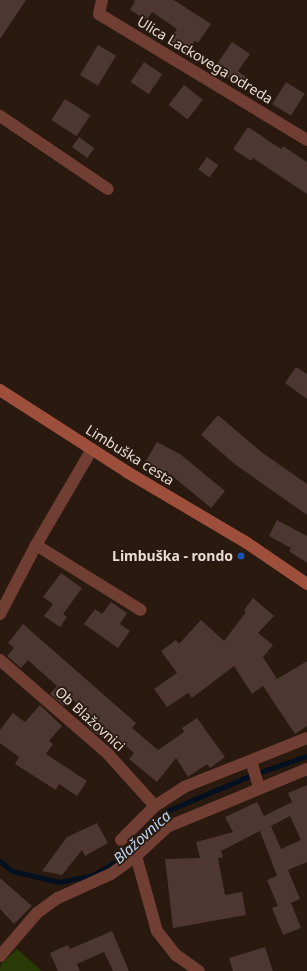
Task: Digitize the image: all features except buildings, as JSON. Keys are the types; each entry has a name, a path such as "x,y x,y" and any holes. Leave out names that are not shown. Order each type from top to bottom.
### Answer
{"main road":[{"name":"Limbuška cesta","path":"0,390 92,449 247,543 307,584"}],"street":[{"name":"Ulica Lackovega odreda","path":"102,0 99,14 307,140"},
{"path":"0,116 108,189"},
{"path":"0,614 36,545 92,449"},
{"path":"36,545 141,610"},
{"name":"Ob Blažovnici","path":"0,660 108,754 155,806"},
{"path":"121,840 155,806 184,787 252,763 307,738"},
{"path":"252,763 258,784"},
{"path":"0,956 37,914 58,898 111,874 136,856 168,827 258,784 307,769"},
{"path":"136,856 157,931 176,954 199,971"}],"green space":[{"path":"17,949 42,971 0,971 1,964"}],"waterway":[{"name":"Blažovnica","path":"0,861 13,871 60,882 93,875 117,861 167,811 252,775 307,756"}],"place":[{"name":"Limbuška - rondo","path":"241,556"}]}
